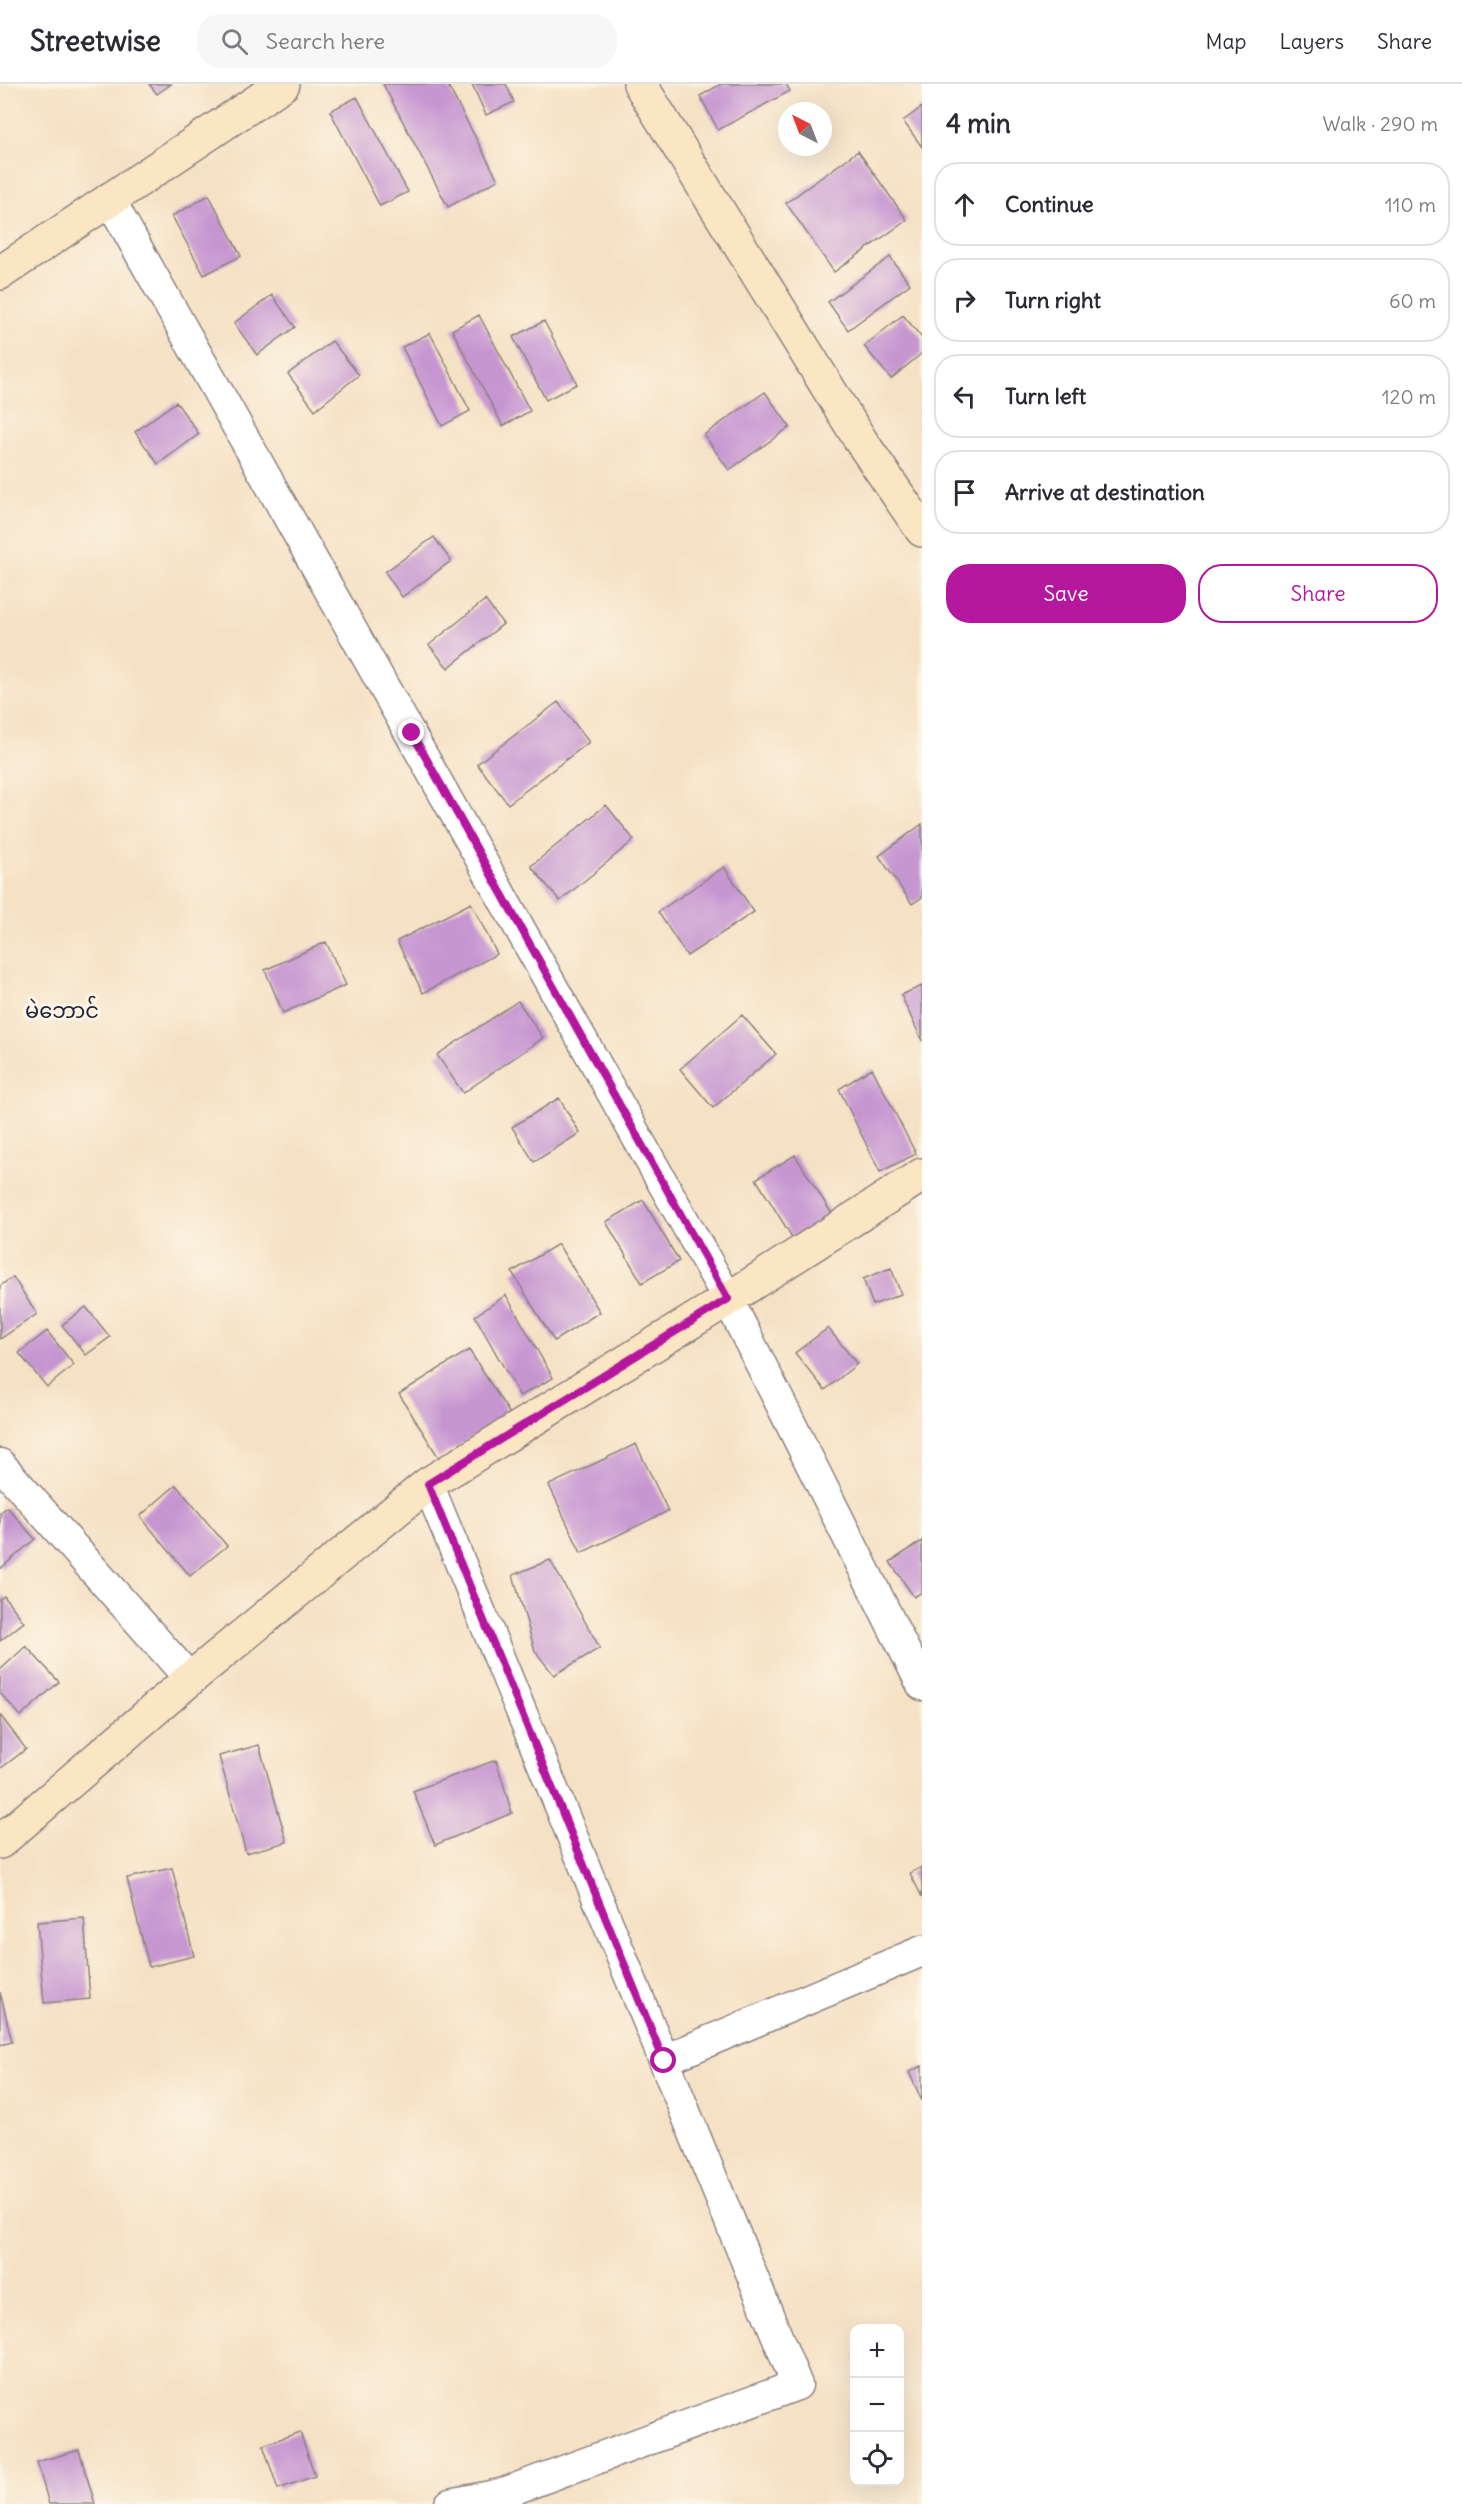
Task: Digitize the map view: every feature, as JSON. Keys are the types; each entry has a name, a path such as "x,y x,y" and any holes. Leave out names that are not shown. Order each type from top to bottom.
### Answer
{"street":[{"path":"0,273 109,198 283,84"},
{"path":"640,84 861,441 922,530"},
{"path":"109,198 728,1299 922,1685"},
{"path":"0,1842 190,1680 428,1484 728,1299 922,1175"},
{"path":"0,1464 190,1680"},
{"path":"428,1484 797,2385 501,2494 450,2504"},
{"path":"664,2061 922,1951"}],"building":[{"path":"149,84 171,84 157,94"},
{"path":"383,84 447,84 498,180 448,207"},
{"path":"472,84 506,84 514,102 486,115"},
{"path":"721,84 786,84 790,91 718,130 700,96"},
{"path":"357,97 408,192 380,206 330,111"},
{"path":"922,107 922,147 903,121"},
{"path":"858,151 907,220 834,272 786,203"},
{"path":"209,195 241,256 204,275 172,216"},
{"path":"890,257 910,284 848,330 828,302"},
{"path":"272,295 295,327 257,355 234,323"},
{"path":"479,315 530,411 503,426 452,330"},
{"path":"903,315 922,338 922,353 891,379 864,346"},
{"path":"544,321 577,384 546,400 513,337"},
{"path":"430,333 470,411 442,426 402,347"},
{"path":"332,341 359,375 315,410 288,374"},
{"path":"765,392 790,427 729,470 704,435"},
{"path":"176,402 199,434 158,464 135,432"},
{"path":"434,537 451,561 402,597 385,572"},
{"path":"485,600 503,624 448,668 429,645"},
{"path":"558,702 589,742 508,804 477,764"},
{"path":"606,805 634,840 560,901 531,866"},
{"path":"922,824 922,897 912,904 879,856"},
{"path":"724,867 754,912 687,956 658,912"},
{"path":"471,903 497,954 423,993 397,941"},
{"path":"326,942 346,985 283,1013 265,970"},
{"path":"922,986 922,1041 901,995"},
{"path":"518,1001 543,1038 463,1093 437,1055"},
{"path":"742,1015 776,1054 713,1108 680,1069"},
{"path":"872,1068 916,1154 880,1172 839,1089"},
{"path":"559,1098 580,1133 534,1162 512,1127"},
{"path":"795,1155 834,1217 795,1242 756,1179"},
{"path":"643,1200 679,1261 642,1283 606,1222"},
{"path":"558,1244 600,1312 554,1341 512,1272"},
{"path":"891,1268 901,1294 873,1305 863,1279"},
{"path":"13,1277 37,1314 0,1339 0,1286"},
{"path":"506,1295 553,1378 520,1396 475,1316"},
{"path":"86,1307 110,1337 86,1355 62,1325"},
{"path":"828,1328 857,1364 825,1390 795,1353"},
{"path":"47,1331 74,1365 47,1387 19,1353"},
{"path":"469,1350 510,1414 439,1458 399,1394"},
{"path":"636,1444 668,1511 581,1553 549,1485"},
{"path":"176,1485 227,1546 190,1576 140,1516"},
{"path":"7,1507 35,1539 0,1569 0,1513"},
{"path":"922,1541 922,1592 914,1597 890,1562"},
{"path":"550,1560 600,1648 554,1675 535,1651 513,1575"},
{"path":"4,1596 24,1622 0,1641 0,1599"},
{"path":"26,1646 59,1682 21,1716 0,1693 0,1670"},
{"path":"0,1715 26,1749 0,1769"},
{"path":"259,1745 287,1842 246,1853 219,1756"},
{"path":"496,1760 512,1813 435,1845 413,1791"},
{"path":"922,1867 922,1897 910,1873"},
{"path":"172,1868 194,1956 149,1967 127,1878"},
{"path":"84,1918 90,1999 44,2003 37,1922"},
{"path":"0,1992 12,2042 0,2045"},
{"path":"922,2066 922,2101 909,2072"},
{"path":"300,2432 315,2476 278,2489 263,2445"},
{"path":"79,2450 95,2504 49,2504 37,2462"}],"district":[{"name":"မဲဘောင်","path":"62,1010"}],"route":[{"path":"412,733 728,1299 428,1484 664,2061"}]}
